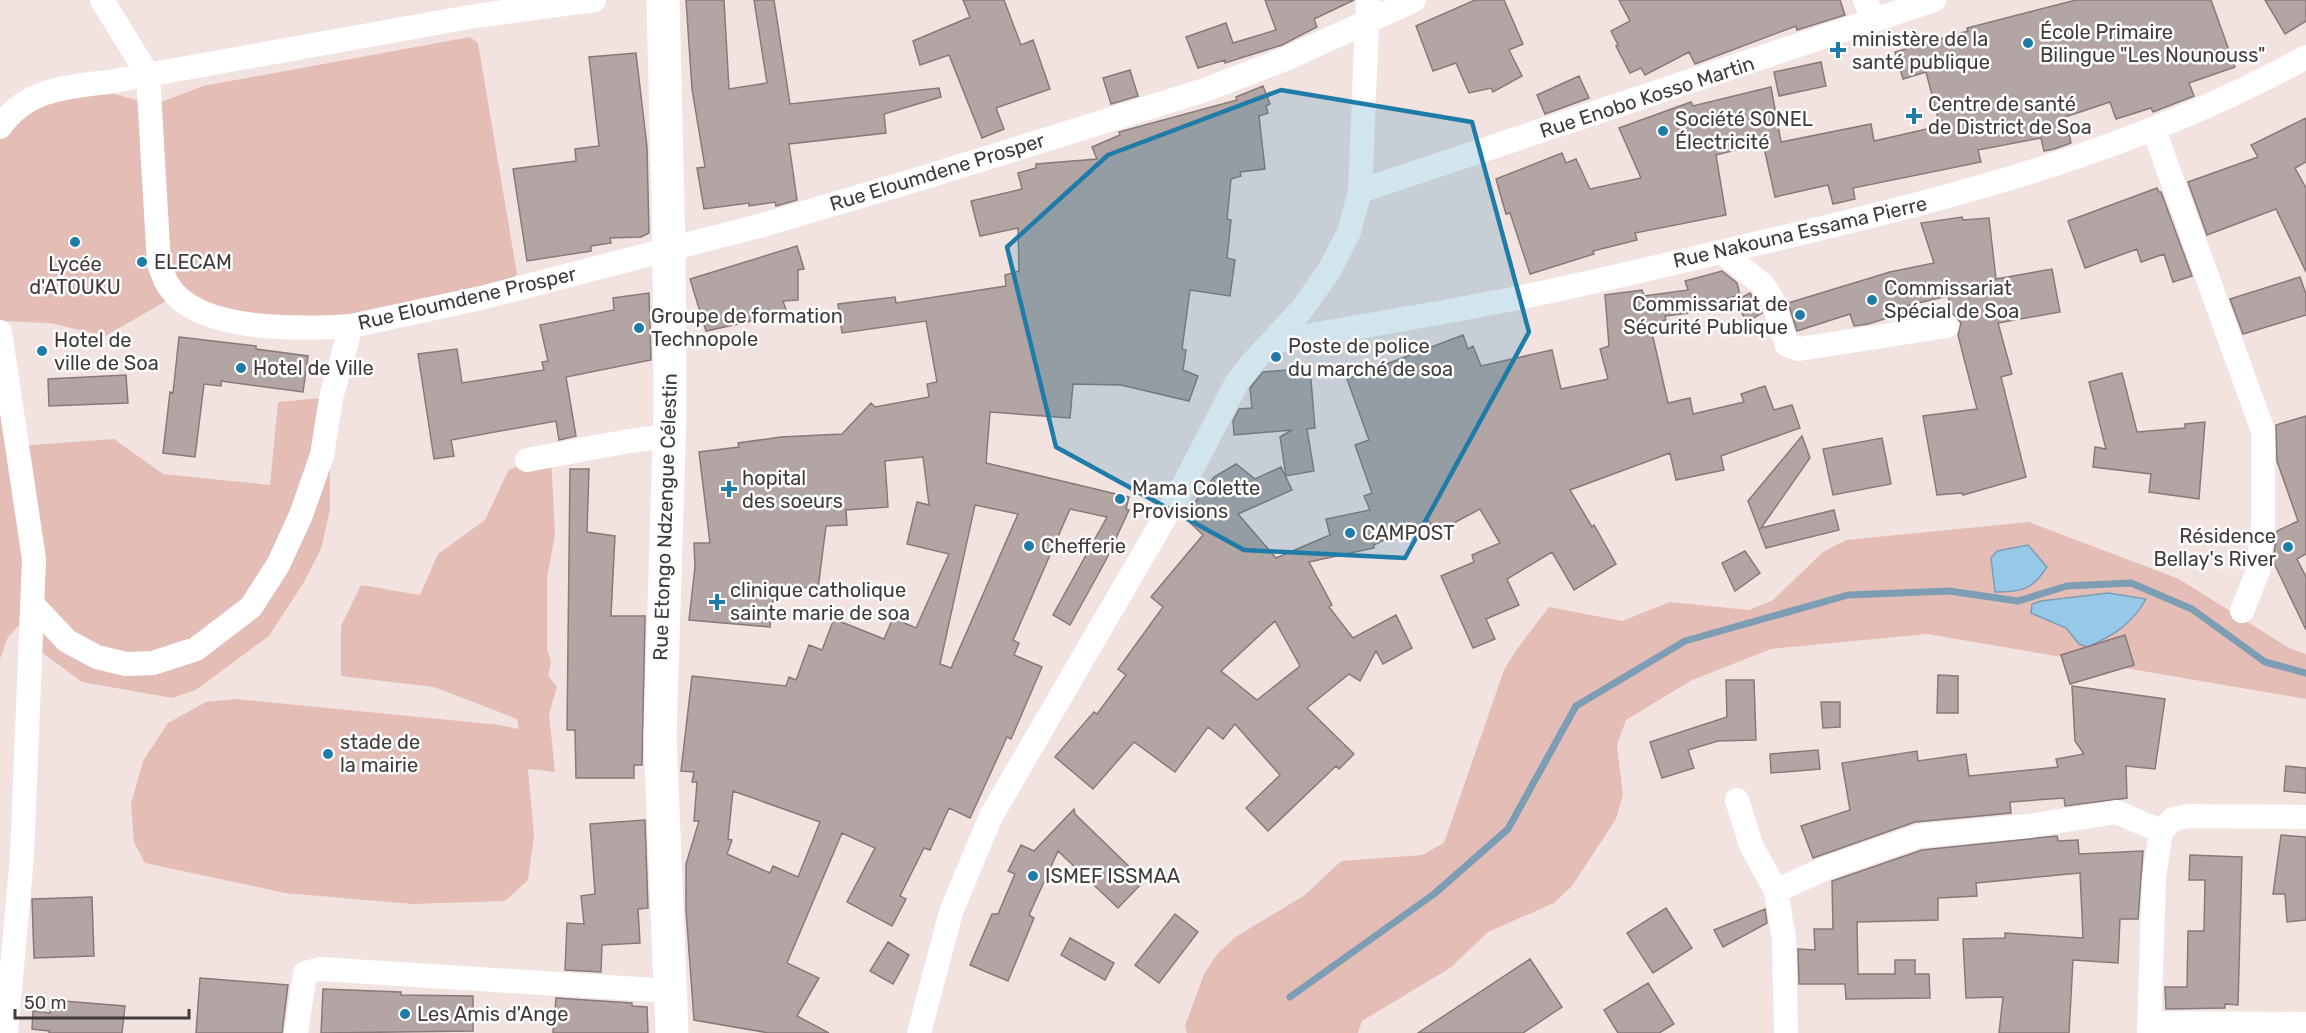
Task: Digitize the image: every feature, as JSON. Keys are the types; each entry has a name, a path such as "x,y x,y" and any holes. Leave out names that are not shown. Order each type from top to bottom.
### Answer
{"street":[{"path":"102,0 148,75"},
{"path":"0,127 26,99 64,87 148,75 475,16 594,0"},
{"name":"Rue Etongo Ndzengue Célestin","path":"663,0 669,247 669,436 660,736 672,1033"},
{"name":"Rue Eloumdene Prosper","path":"148,75 159,264 169,287 185,302 214,318 267,327 351,326 481,298 777,220 1205,90 1288,58 1368,11 1414,0"},
{"name":"Rue Enobo Kosso Martin","path":"1360,191 1869,10 1934,0"},
{"path":"919,1033 951,912 991,816 1182,488 1237,382 1302,309 1329,271 1349,232 1360,191 1368,11"},
{"name":"Rue Nakouna Essama Pierre","path":"1273,342 1503,301 1722,252 1929,202 2062,164 2154,130 2221,101 2306,57"},
{"path":"2154,130 2263,431 2263,524 2258,571 2242,611"},
{"path":"1722,252 1763,285 1772,299 1787,345 1799,349 1947,326"},
{"path":"34,606 67,641 97,657 126,664 153,663 196,649 251,608 278,565 301,515 322,455 331,398 351,326"},
{"path":"0,332 34,559 34,606 22,856 6,1033"},
{"path":"527,460 669,436"},
{"path":"1737,800 1751,844 1776,891 1784,939 1786,1033"},
{"path":"1776,891 1826,868 1919,836 2028,826 2116,812 2161,831"},
{"path":"2306,817 2189,816 2173,819 2161,831 2154,877 2149,1028 2306,1024"},
{"path":"296,1033 305,973 321,969 670,991"}],"highlighted area":[{"path":"1281,90 1472,122 1529,332 1405,558 1244,550 1056,447 1007,247 1108,155"}],"shaded area":[{"path":"470,37 478,43 517,274 485,303 339,334 170,299 105,336 50,323 0,321 0,123 71,87 115,94 153,105 203,86"},
{"path":"0,326 19,446 114,439 163,474 270,485 278,402 322,398 330,431 330,510 321,549 304,582 269,636 196,690 172,698 82,682 36,648 35,609 8,637 0,659"},
{"path":"551,457 555,535 547,578 547,649 551,662 548,676 557,687 549,714 555,772 528,769 534,836 528,880 505,901 412,904 285,893 145,863 134,842 131,804 143,761 168,723 206,702 236,699 500,725 519,729 517,719 434,687 341,676 341,626 361,585 420,595 438,554 485,520 509,469"},
{"path":"2029,522 2179,579 2289,648 2306,654 2306,699 1927,634 1771,649 1692,680 1626,720 1617,745 1623,795 1616,819 1572,886 1554,903 1488,932 1450,968 1362,1021 1358,1033 1187,1033 1185,1026 1204,974 1218,953 1237,936 1305,895 1341,861 1422,855 1444,843 1504,670 1549,607 1622,621 1670,602 1749,610 1773,600 1823,552 1846,540"}],"water":[{"path":"2028,545 2047,567 2042,575 2026,588 1995,592 1991,558 1997,551"},
{"path":"2108,593 2146,599 2141,608 2122,628 2088,647 2079,644 2066,628 2031,613 2032,604 2041,601"}],"building":[{"path":"686,0 724,0 729,89 767,83 754,0 774,0 790,104 939,88 941,97 884,114 886,133 789,144 797,200 776,206 775,202 749,206 749,203 704,209 697,168 705,167 692,89"},
{"path":"963,0 1004,0 1021,45 1033,40 1050,89 996,108 1004,129 982,138 949,55 920,65 913,41 970,17"},
{"path":"1265,0 1354,0 1314,19 1317,27 1282,45 1225,63 1225,60 1198,68 1186,37 1226,23 1233,43 1276,30"},
{"path":"1475,0 1504,0 1523,44 1509,50 1522,76 1493,92 1491,88 1469,93 1456,63 1433,71 1416,26"},
{"path":"1619,0 1840,0 1845,15 1797,30 1796,26 1695,64 1689,52 1645,75 1641,68 1630,73 1616,46 1618,45 1611,31 1630,21"},
{"path":"2076,0 2211,0 2235,67 2189,83 2194,96 2153,112 2151,108 2116,119 2110,102 2065,117 2071,143 2054,149 2044,151 2041,138 1978,150 1981,162 1853,188 1855,199 1833,204 1828,185 1775,197 1763,143 1716,155 1726,215 1635,233 1637,240 1593,251 1594,254 1530,274 1510,213 1506,214 1496,179 1562,153 1566,163 1576,159 1590,189 1641,178 1619,128 1691,102 1693,106 1771,87 1781,142 1871,124 1874,141 1940,126 1926,72 1903,79 1895,52 1968,31 1967,28"},
{"path":"2265,0 2306,0 2306,21 2285,34"},
{"path":"636,53 647,147 649,233 641,237 610,238 611,243 591,246 591,251 527,261 513,169 576,161 575,149 599,146 589,57"},
{"path":"1821,62 1826,86 1779,96 1774,72"},
{"path":"1130,70 1138,96 1111,104 1103,78"},
{"path":"1579,76 1589,98 1545,114 1537,95"},
{"path":"1263,86 1270,104 1266,106 1268,113 1259,116 1265,169 1240,172 1241,176 1231,179 1227,219 1231,220 1227,258 1235,260 1230,296 1190,290 1182,349 1186,350 1183,370 1198,376 1189,401 1121,385 1073,384 1070,418 990,412 986,463 1129,497 1126,509 1129,510 1106,560 1070,625 1053,615 1107,517 1070,509 1013,640 1019,643 1014,655 1042,667 1011,739 1007,737 970,818 949,808 930,850 924,848 900,896 906,899 892,926 847,902 875,848 842,833 787,963 819,978 797,1016 829,1033 769,1033 694,1020 686,910 686,864 699,821 694,821 697,782 692,782 694,772 681,771 692,676 786,686 789,677 796,680 809,645 822,650 834,619 884,639 893,618 916,628 949,554 907,544 917,502 929,505 923,457 885,461 888,507 846,510 847,525 826,526 818,589 775,584 770,627 689,620 695,567 694,543 710,543 699,452 739,447 738,443 781,437 842,434 871,403 875,407 929,397 927,384 937,382 926,321 842,333 838,304 895,297 896,303 1006,286 1005,275 1019,271 1018,228 980,236 971,201 1022,189 1018,173 1036,168 1036,164 1097,159 1092,147 1120,135 1119,132 1237,100 1236,97","holes":["975,505 1018,514 951,668 940,664","733,791 820,822 798,877 773,866 770,873 727,854 732,840 728,839"]},
{"path":"2306,118 2306,162 2295,168 2306,188 2306,272 2276,209 2207,235 2188,182 2258,157 2251,145"},
{"path":"2157,188 2161,192 2192,276 2173,282 2164,254 2141,262 2137,249 2085,268 2068,221"},
{"path":"1962,217 1963,220 1989,218 1996,279 2052,269 2060,312 1998,323 2012,374 2001,377 2026,477 1963,495 1962,493 1937,495 1923,416 1977,409 1958,335 1961,323 1952,313 1948,296 1901,307 1903,313 1868,324 1854,326 1850,314 1797,331 1788,303 1890,272 1934,263 1921,223"},
{"path":"797,246 804,269 798,270 798,300 783,301 787,313 706,331 690,279"},
{"path":"1722,271 1737,283 1740,295 1689,308 1689,313 1665,316 1666,320 1650,324 1668,403 1690,398 1693,414 1744,402 1741,394 1765,386 1774,410 1792,405 1800,428 1721,456 1724,470 1676,480 1670,453 1570,490 1592,527 1594,525 1616,564 1574,590 1552,552 1507,579 1519,605 1486,619 1495,639 1473,648 1441,576 1474,562 1472,555 1500,543 1480,509 1435,533 1429,521 1389,537 1374,545 1374,548 1309,562 1332,605 1329,607 1353,638 1396,615 1412,648 1383,664 1376,651 1360,681 1349,674 1307,708 1354,754 1339,769 1336,766 1268,831 1246,808 1280,775 1235,724 1223,739 1208,727 1175,772 1134,742 1093,789 1055,757 1094,712 1097,714 1126,675 1118,669 1163,607 1151,597 1203,535 1184,517 1214,477 1236,464 1255,479 1281,467 1292,490 1238,514 1276,558 1330,535 1326,519 1370,510 1364,496 1372,493 1355,445 1369,440 1347,379 1463,335 1468,349 1473,346 1481,366 1552,350 1561,389 1608,379 1600,349 1609,346 1605,295 1642,290 1644,296 1688,290 1685,281","holes":["1275,621 1300,666 1257,700 1221,671"]},
{"path":"2300,277 2306,294 2306,315 2243,334 2230,299"},
{"path":"649,293 651,360 566,377 576,436 559,440 556,421 451,440 454,456 434,459 418,354 457,349 462,383 544,370 542,362 548,361 540,325 614,310 613,298"},
{"path":"1750,293 1762,313 1747,322 1735,301"},
{"name":"Hotel de Ville","path":"179,337 256,346 256,349 308,356 303,392 221,381 221,386 204,384 195,457 163,453"},
{"path":"1310,368 1315,428 1307,429 1314,471 1286,476 1280,437 1292,430 1234,435 1233,421 1239,409 1252,408 1250,388 1263,372"},
{"path":"2122,373 2137,432 2185,428 2185,424 2205,422 2199,499 2149,492 2151,474 2093,467 2095,447 2106,449 2089,382"},
{"path":"126,375 128,403 49,406 48,379"},
{"path":"2306,416 2306,554 2297,559 2306,577 2306,630 2273,561 2277,531 2298,521 2277,461 2276,425"},
{"path":"1802,436 1810,458 1761,528 1834,510 1839,530 1766,548 1748,501"},
{"path":"1882,438 1891,484 1833,495 1823,449"},
{"path":"570,469 589,469 587,532 615,536 611,616 645,616 642,765 634,765 634,778 576,778 575,730 567,730"},
{"path":"1745,551 1760,573 1735,591 1722,563"},
{"path":"2125,635 2134,665 2070,684 2061,655"},
{"path":"1938,675 1958,676 1958,713 1937,713"},
{"path":"1726,680 1754,680 1756,740 1718,741 1688,750 1694,768 1662,778 1650,742 1727,717"},
{"path":"2072,686 2165,699 2155,769 2126,766 2127,798 2065,806 2064,798 2010,802 2011,813 1915,822 1813,858 1801,826 1850,810 1842,763 1917,751 1918,761 1966,754 1969,776 2058,767 2056,759 2084,754 2075,741"},
{"path":"1821,702 1840,702 1840,727 1823,728"},
{"path":"1818,750 1820,769 1771,773 1770,754"},
{"path":"2286,766 2306,768 2306,793 2284,791"},
{"path":"1074,809 1075,814 1144,881 1118,908 1058,851 1029,915 1034,918 1008,981 970,965 992,914 998,914 1015,874 1008,871 1021,845 1034,851"},
{"path":"645,820 648,908 638,909 640,943 602,945 601,972 565,970 567,923 584,924 581,896 595,894 590,824"},
{"path":"2281,835 2306,837 2306,920 2287,922 2285,894 2273,894"},
{"path":"2057,836 2058,841 2078,840 2079,854 2143,851 2138,919 2120,919 2118,963 2073,960 2069,1033 1999,1033 2003,997 1966,998 1963,939 2005,938 2005,933 2083,938 2080,873 1976,883 1977,896 1938,898 1938,920 1857,922 1858,974 1895,974 1895,960 1915,960 1915,974 1929,974 1930,998 1846,999 1845,984 1799,984 1798,949 1815,950 1814,929 1833,929 1832,881 1922,850"},
{"path":"2190,855 2242,857 2238,1005 2225,1004 2225,1008 2166,1009 2165,987 2187,987 2188,931 2204,931 2205,880 2189,880"},
{"path":"92,897 94,956 34,958 32,899"},
{"path":"1666,908 1692,948 1653,973 1627,933"},
{"path":"1765,909 1767,923 1723,947 1714,930"},
{"path":"1175,914 1198,932 1159,983 1135,965"},
{"path":"1070,938 1114,963 1105,980 1061,955"},
{"path":"888,942 909,955 893,984 870,971"},
{"path":"1530,959 1562,1007 1523,1033 1418,1033"},
{"path":"200,978 288,985 282,1033 196,1033"},
{"path":"1648,983 1674,1024 1659,1033 1618,1033 1604,1010"},
{"name":"Les Amis d'Ange","path":"323,989 401,992 401,995 473,996 473,1031 321,1033"},
{"path":"556,998 632,1003 632,1006 647,1007 648,1033 553,1033"},
{"path":"51,1000 125,1006 122,1033 49,1033 49,1031 32,1029 33,1011 50,1013"}],"waterway":[{"path":"1290,997 1434,894 1508,829 1576,706 1685,641 1848,595 1949,591 2018,601 2067,586 2131,583 2192,609 2265,662 2306,673"}],"place":[{"name":"École Primaire Bilingue \"Les Nounouss\"","path":"2028,43"},
{"name":"ministère de la santé publique","path":"1838,50"},
{"name":"Centre de santé de District de Soa","path":"1914,116"},
{"name":"Société SONEL Électricité","path":"1663,131"},
{"name":"Lycée d'ATOUKU","path":"75,242"},
{"name":"ELECAM","path":"142,262"},
{"name":"Commissariat Spécial de Soa","path":"1872,300"},
{"name":"Commissariat de Sécurité Publique","path":"1800,315"},
{"name":"Groupe de formation Technopole","path":"639,328"},
{"name":"Hotel de ville de Soa","path":"42,351"},
{"name":"Poste de police du marché de soa","path":"1276,357"},
{"name":"Hotel de Ville","path":"241,368"},
{"name":"hopital des soeurs","path":"729,489"},
{"name":"Mama Colette Provisions","path":"1120,499"},
{"name":"CAMPOST","path":"1350,533"},
{"name":"Chefferie","path":"1029,546"},
{"name":"Résidence Bellay's River","path":"2288,547"},
{"name":"clinique catholique sainte marie de soa","path":"717,602"},
{"name":"stade de la mairie","path":"328,754"},
{"name":"ISMEF ISSMAA","path":"1033,876"},
{"name":"Les Amis d'Ange","path":"405,1014"}]}
